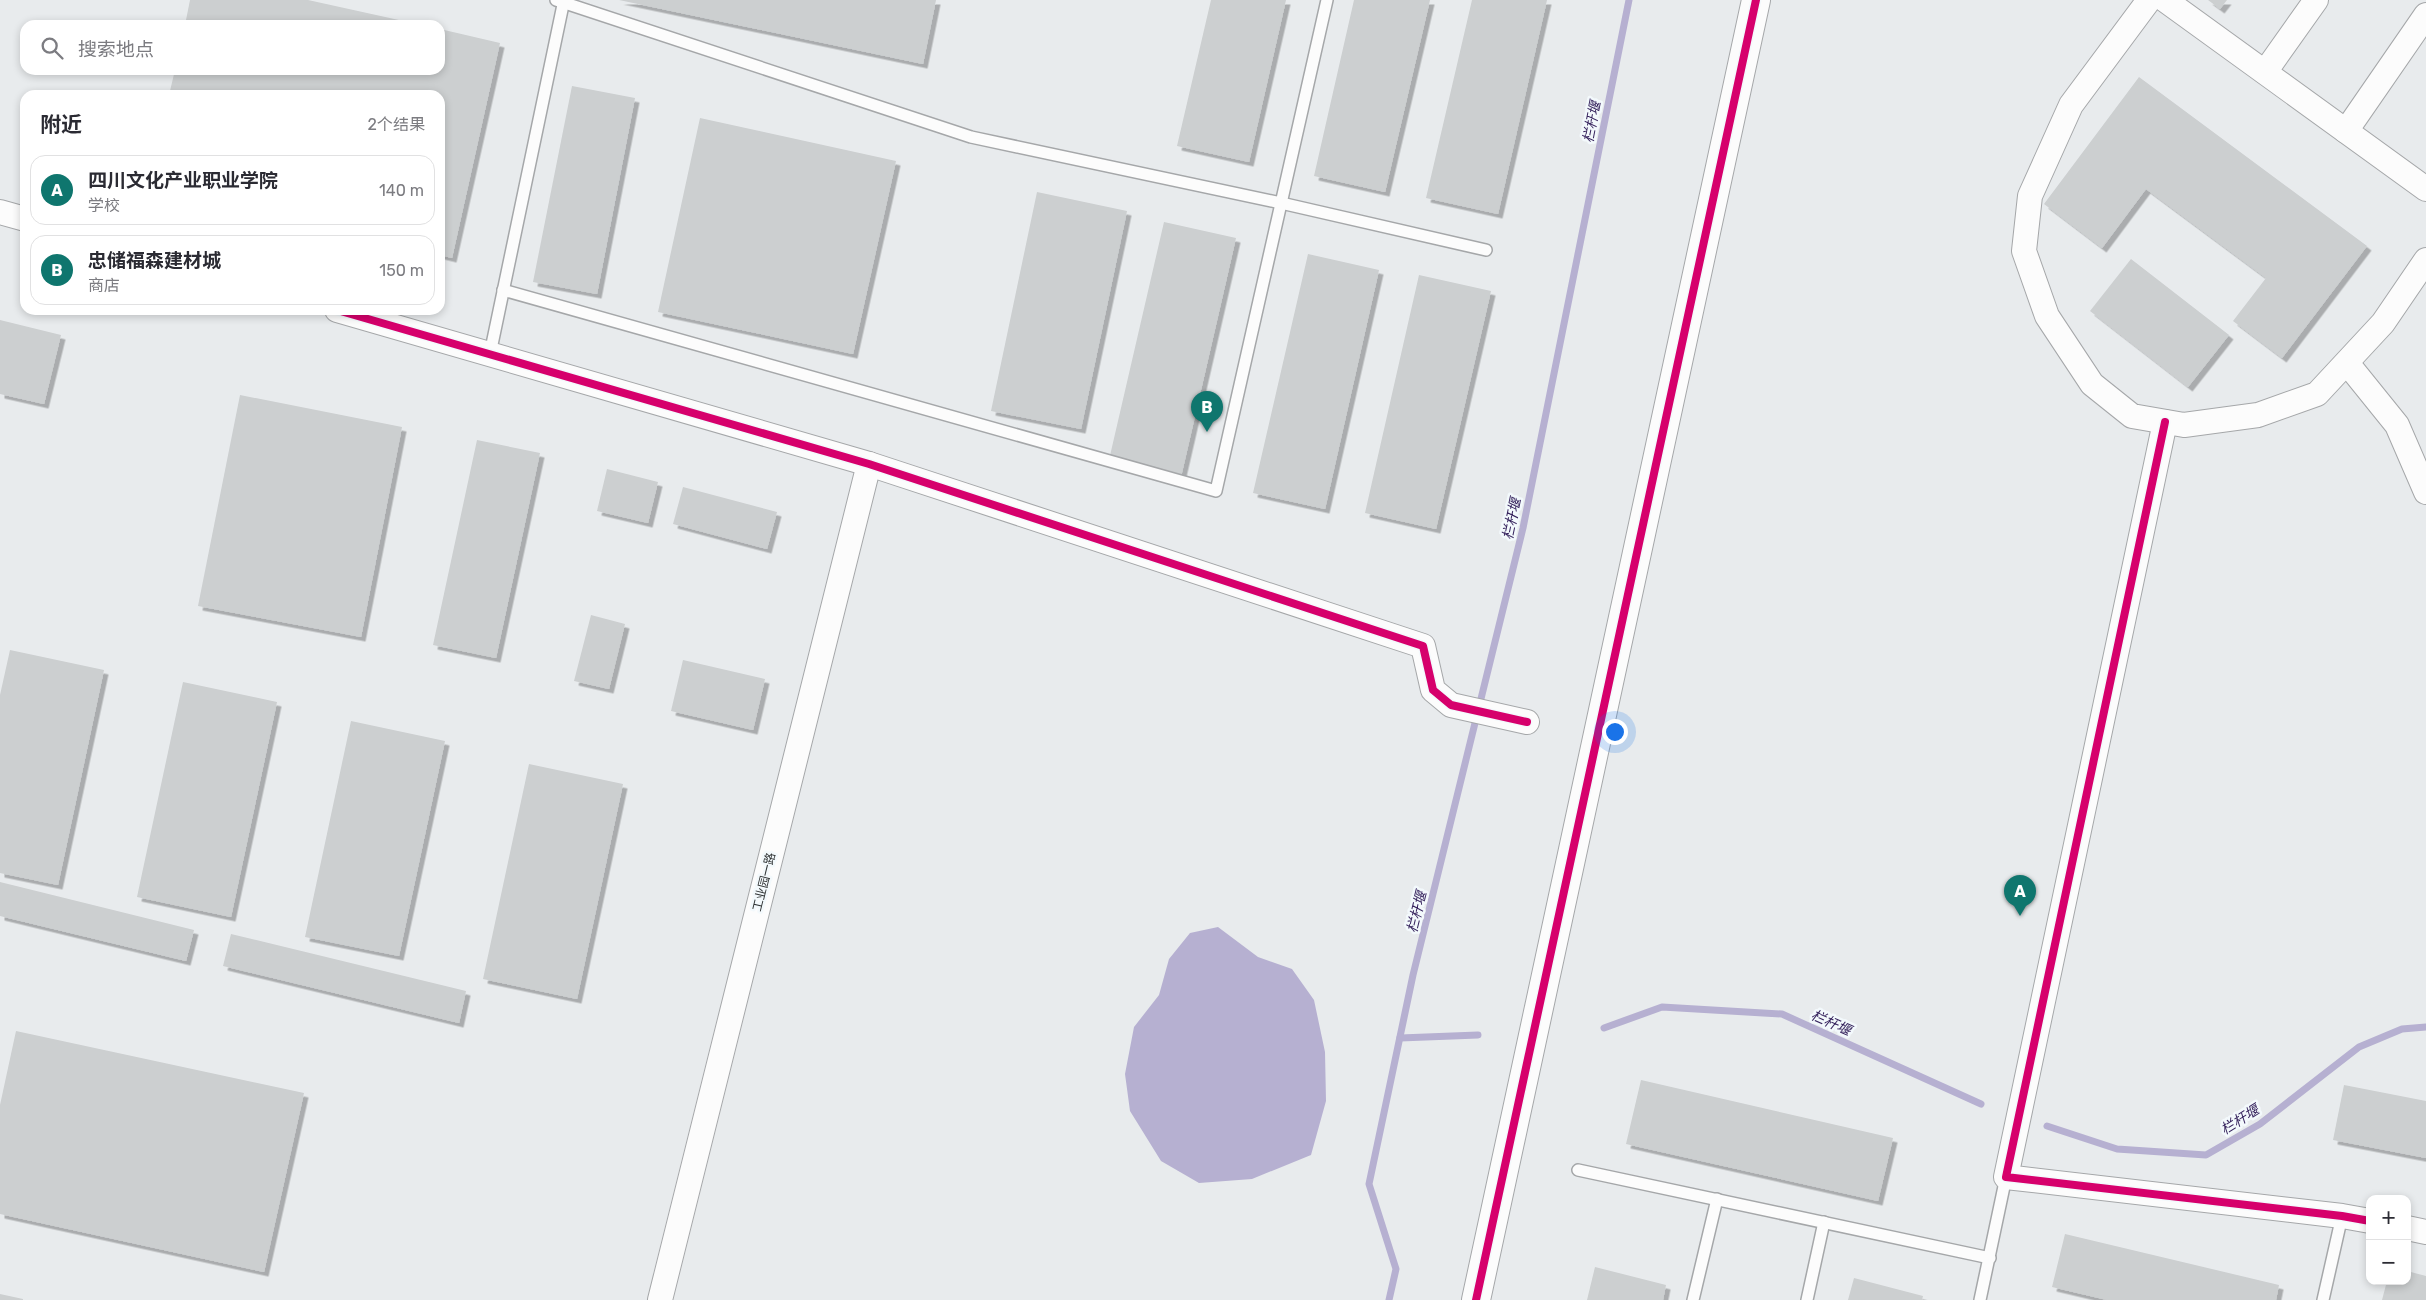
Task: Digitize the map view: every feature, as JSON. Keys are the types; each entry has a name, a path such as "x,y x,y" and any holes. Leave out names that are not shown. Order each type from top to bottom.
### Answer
{"street":[{"path":"1476,1300 1756,0"},
{"path":"2149,0 2071,105 2030,196 2024,250 2047,316 2092,384 2132,416 2184,425 2258,415 2317,394 2383,323 2426,260"},
{"path":"2165,0 2426,189"},
{"path":"2265,72 2316,0"},
{"path":"2346,131 2426,15"},
{"path":"0,212 20,218"},
{"path":"354,315 869,464 1423,646 1433,690 1451,705 1527,722"},
{"path":"2347,362 2397,426 2426,492"},
{"path":"2165,422 2006,1177 2366,1220"},
{"name":"工业园一路","path":"660,1300 869,464"},
{"path":"2411,1229 2426,1232"}],"lane":[{"path":"490,354 561,0 970,137 1281,203 1486,250"},
{"path":"503,290 1216,491 1327,0"},
{"path":"1578,1170 1990,1258"},
{"path":"1980,1300 2006,1177"},
{"path":"1693,1300 1717,1200"},
{"path":"2323,1300 2342,1216"},
{"path":"1807,1300 1824,1222"}],"shaded area":[{"path":"1218,927 1258,957 1292,969 1314,1000 1325,1052 1326,1101 1311,1155 1252,1179 1199,1183 1161,1161 1130,1111 1125,1074 1134,1027 1159,995 1169,959 1190,933"}],"building":[{"path":"190,0 308,0 399,20 186,20"},
{"path":"619,0 936,0 923,64"},
{"path":"1211,0 1286,0 1249,162 1177,146"},
{"path":"1354,0 1430,0 1385,192 1314,176"},
{"path":"1472,0 1547,0 1498,214 1426,198"},
{"path":"2208,0 2227,0 2220,9"},
{"path":"445,30 500,43 452,258 445,256 445,90 170,90 174,75 445,75"},
{"path":"2139,77 2367,246 2282,358 2233,321 2266,278 2146,189 2102,248 2044,204"},
{"path":"572,86 635,98 597,294 533,282"},
{"path":"700,118 896,161 853,354 658,312"},
{"path":"1037,192 1127,211 1081,429 991,411"},
{"path":"1164,222 1236,238 1181,477 1109,460"},
{"path":"1308,254 1379,270 1325,509 1253,493"},
{"path":"2131,259 2229,335 2188,387 2090,311"},
{"path":"1419,275 1491,291 1436,529 1365,513"},
{"path":"0,320 61,335 44,404 0,394"},
{"path":"240,395 402,427 361,637 198,606"},
{"path":"477,440 540,453 496,658 433,645"},
{"path":"607,469 658,482 648,523 597,511"},
{"path":"683,487 777,512 767,549 673,524"},
{"path":"591,615 625,624 609,689 574,681"},
{"path":"10,650 104,670 58,885 0,873 0,695"},
{"path":"683,660 765,679 753,730 671,711"},
{"path":"183,682 277,702 231,917 137,897"},
{"path":"351,721 445,741 399,956 305,937"},
{"path":"529,764 623,784 577,999 483,979"},
{"path":"0,882 194,930 186,961 0,916"},
{"path":"231,934 466,991 459,1023 223,966"},
{"path":"16,1031 304,1093 264,1272 0,1214 0,1105"},
{"path":"1641,1080 1893,1138 1878,1201 1626,1144"},
{"path":"2344,1085 2426,1101 2426,1158 2333,1140"},
{"path":"2065,1234 2279,1285 2276,1300 2107,1300 2052,1287"},
{"path":"1595,1267 1666,1285 1663,1300 1587,1300"},
{"path":"2411,1272 2426,1276 2426,1300 2382,1300 2386,1285 2411,1285"},
{"path":"1854,1278 1923,1296 1922,1300 1848,1300"},
{"path":"0,1294 23,1299 23,1300 0,1300"}],"waterway":[{"name":"栏杆堰","path":"1389,1300 1396,1269 1369,1184 1413,975 1523,528 1629,0"},
{"name":"栏杆堰","path":"1604,1028 1662,1007 1782,1014 1981,1104"},
{"name":"栏杆堰","path":"2047,1126 2117,1149 2206,1155 2260,1124 2359,1047 2402,1029 2426,1027"},
{"name":"栏杆堰","path":"1400,1038 1478,1035"}],"cycle path":[{"path":"1476,1300 1756,0"},
{"path":"354,315 869,464 1423,646 1433,690 1451,705 1527,722"},
{"path":"2165,422 2006,1177 2366,1220"}],"place":[{"name":"忠储福森建材城","path":"1207,432"},
{"name":"四川文化产业职业学院","path":"2020,916"}]}
